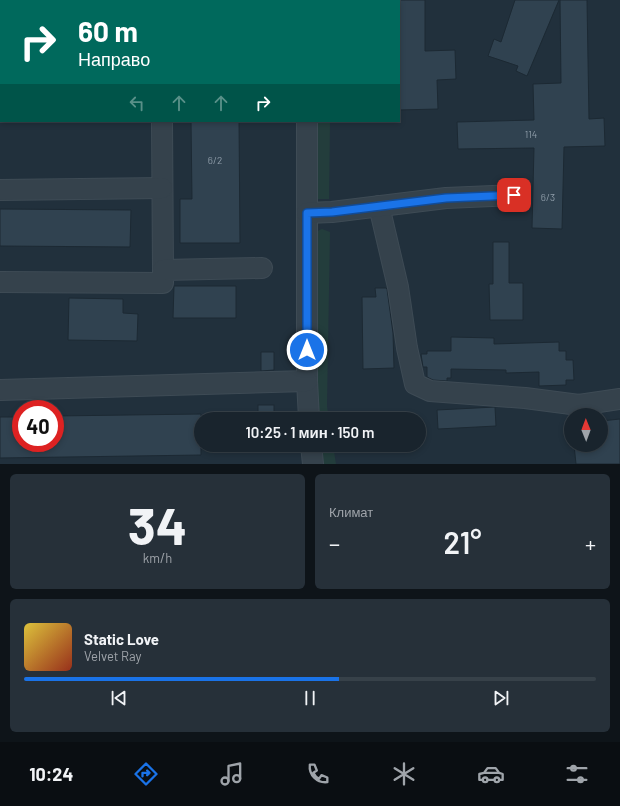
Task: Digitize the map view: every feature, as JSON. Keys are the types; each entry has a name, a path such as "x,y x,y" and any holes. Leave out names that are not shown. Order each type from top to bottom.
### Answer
{"street":[{"path":"0,282 163,283 162,122"},
{"path":"307,122 307,381 309,412"},
{"path":"0,190 162,188"},
{"path":"307,213 332,212 446,198 514,195"},
{"path":"379,206 398,286 407,348 415,384 430,391 525,398 579,405 620,399"},
{"path":"163,270 262,268"},
{"path":"0,390 307,381"},
{"path":"312,452 313,464"}],"green space":[{"path":"315,122 330,122 329,199 315,199"},
{"path":"322,229 330,232 328,412 315,412 313,233"},
{"path":"317,452 334,452 336,464 318,464"}],"building":[{"path":"400,0 425,0 425,51 455,50 456,79 437,80 438,109 400,110"},
{"path":"515,0 559,0 527,76 516,71 518,66 488,56 494,39 501,42"},
{"path":"560,0 587,0 589,119 604,118 605,146 564,147 562,229 532,228 534,148 458,149 457,122 534,120 533,84 561,83"},
{"path":"191,122 239,122 240,243 180,243 180,199 192,199"},
{"path":"0,209 131,210 130,247 0,246"},
{"path":"493,242 509,242 509,283 523,283 523,320 490,320 489,284 493,284"},
{"path":"174,286 236,286 236,318 173,318"},
{"path":"375,288 387,289 393,333 394,368 363,369 362,297 376,297"},
{"path":"69,298 123,299 123,313 138,314 137,341 68,340"},
{"path":"451,337 494,338 494,344 559,342 559,351 566,351 566,360 573,360 574,380 566,380 566,385 539,386 539,372 506,373 506,370 451,369 451,378 447,378 447,381 433,380 427,377 427,367 423,367 421,354 427,354 427,351 451,351"},
{"path":"261,352 274,352 274,370 261,371"},
{"path":"258,405 274,405 274,412 258,412"},
{"path":"495,407 496,426 438,429 437,410"},
{"path":"194,414 194,452 201,452 201,455 0,458 0,417 12,417 12,452 64,452 64,416"},
{"path":"620,419 620,464 576,464 575,452 608,452 608,420"}],"route":[{"path":"307,350 307,213 332,212 446,198 514,195"}]}
